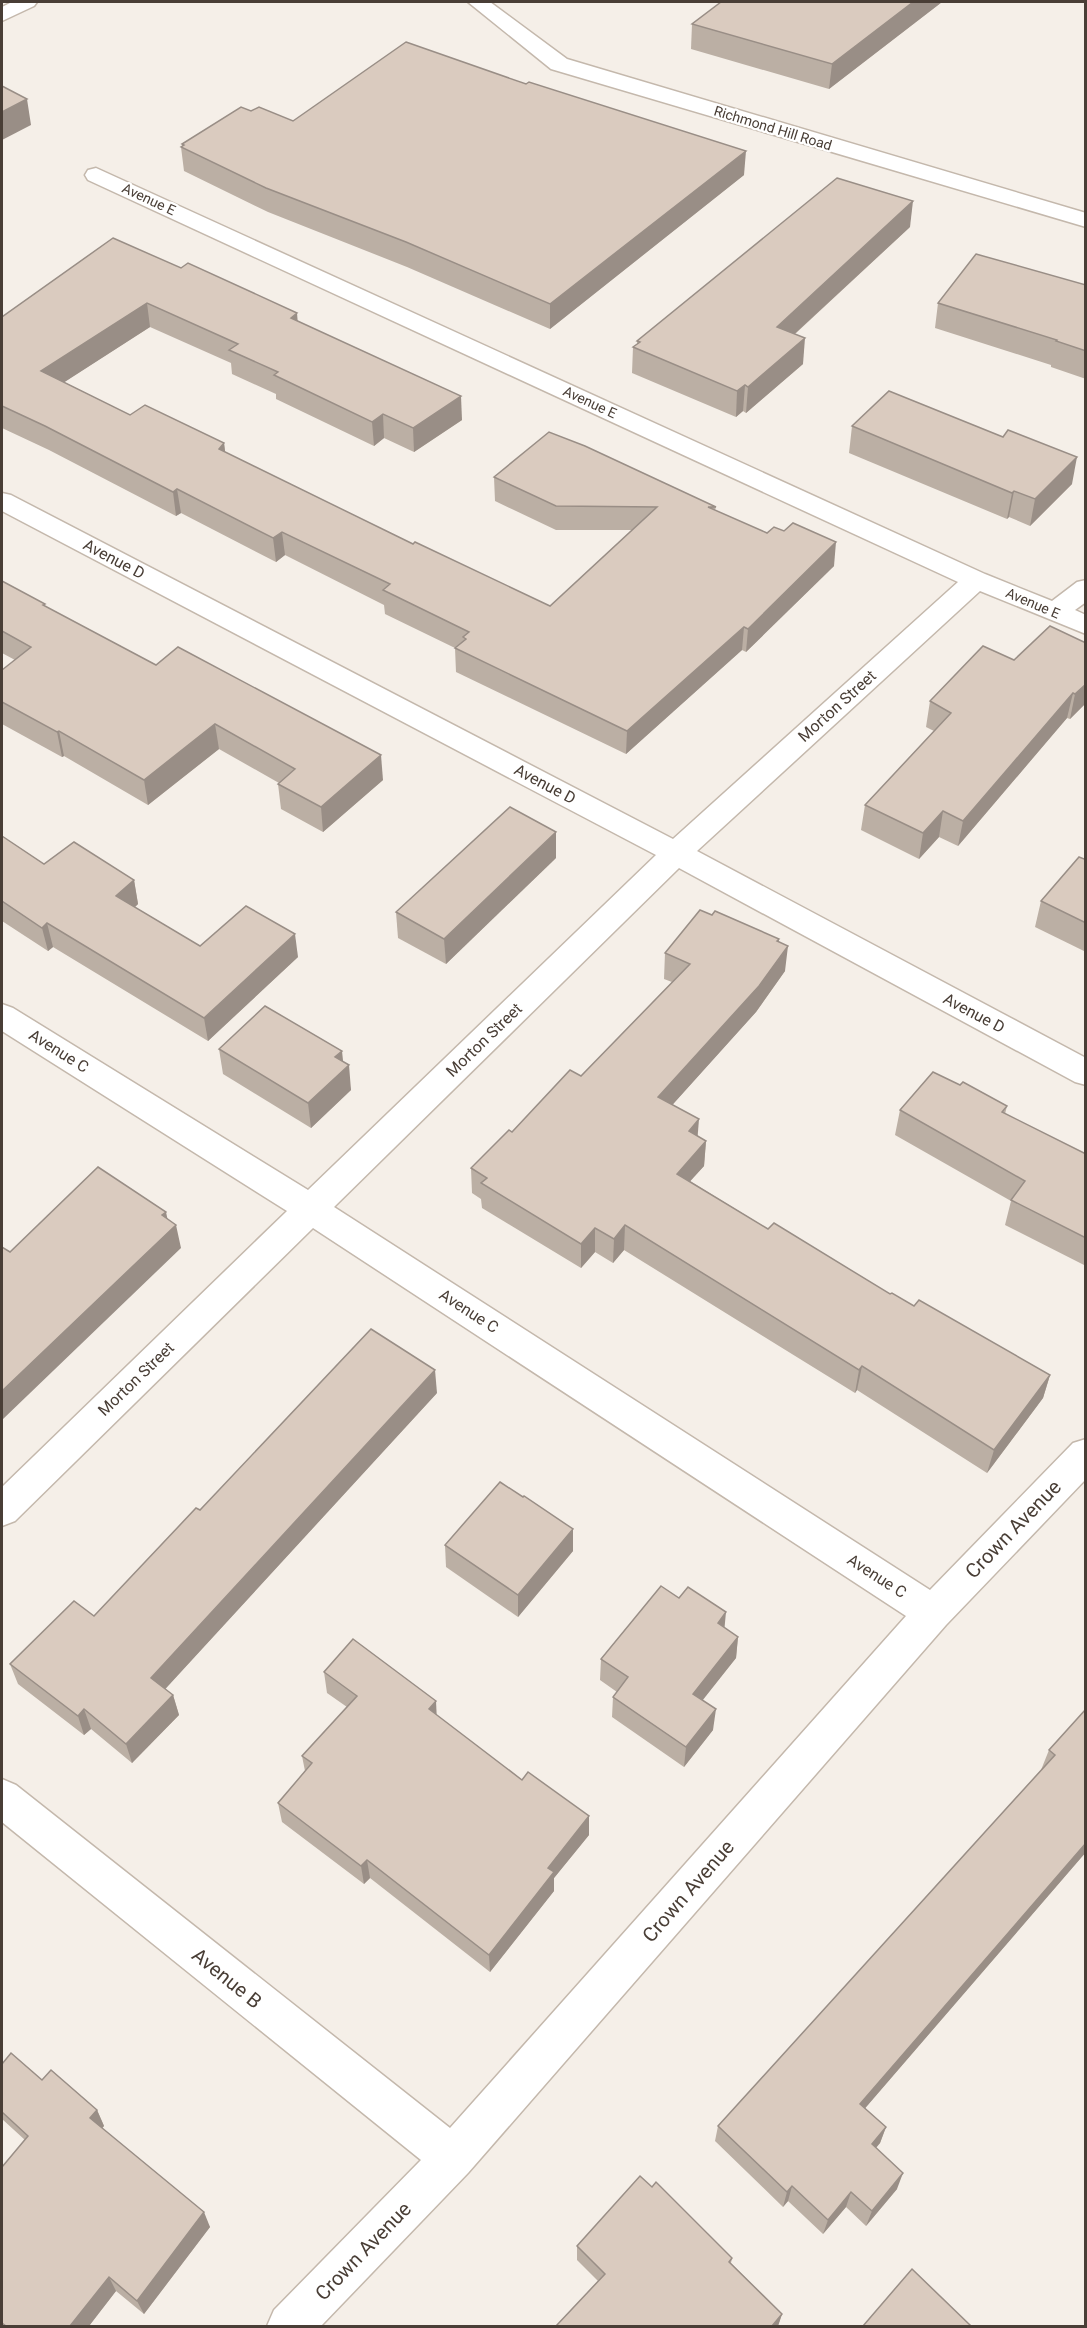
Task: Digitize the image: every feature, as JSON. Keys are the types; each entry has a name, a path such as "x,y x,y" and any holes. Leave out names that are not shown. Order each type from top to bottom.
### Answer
{"street":[{"path":"2,15 27,2"},
{"name":"Richmond Hill Road","path":"478,2 559,64 1086,220"},
{"name":"Avenue E","path":"96,175 976,580 1086,625"},
{"name":"Avenue D","path":"2,501 676,853 1086,1073"},
{"name":"Morton Street","path":"2,1510 676,853 976,580"},
{"path":"1055,613 1086,588"},
{"name":"Avenue C","path":"2,1016 311,1209 933,1613"},
{"name":"Crown Avenue","path":"290,2326 453,2158 933,1613 1086,1454"},
{"name":"Avenue B","path":"2,1798 453,2158"}],"building":[{"path":"721,2 913,2 832,64 692,24"},
{"path":"406,42 526,84 529,82 746,151 550,304 406,242 266,188 181,147 184,145 182,144 241,107 251,111 259,107 293,121"},
{"path":"2,86 27,99 2,112"},
{"path":"837,178 913,201 777,327 805,338 748,387 745,385 737,391 633,347 640,342 637,341"},
{"path":"113,238 181,268 188,263 297,313 291,318 461,396 413,428 383,414 372,422 274,375 278,372 229,350 238,344 147,303 41,371 130,415 145,405 224,443 219,449 413,544 415,542 550,606 657,507 556,506 494,477 549,432 585,446 716,507 708,507 767,533 774,527 784,531 793,523 836,542 748,629 744,627 627,731 455,648 466,639 463,637 469,632 383,590 390,584 282,532 273,538 177,489 173,492 2,406 2,317"},
{"path":"976,254 1086,285 1086,351 938,303"},
{"path":"889,391 1003,437 1008,430 1077,457 1035,499 1014,491 1012,493 852,426"},
{"path":"2,581 156,665 178,647 381,755 321,807 278,784 295,769 215,724 144,780 59,731 2,702 2,670 31,647 2,631"},
{"path":"1050,626 1086,643 1086,684 1075,694 1073,693 963,821 943,811 923,833 865,805 951,713 930,701 983,646 1014,660"},
{"path":"510,807 556,832 444,939 396,912"},
{"path":"2,836 44,864 74,842 134,880 116,896 200,946 246,906 295,934 204,1018 47,923 42,928 2,901"},
{"path":"1079,857 1086,858 1086,923 1041,901"},
{"path":"700,910 712,915 715,911 779,939 777,941 788,946 759,986 658,1097 699,1119 689,1131 706,1141 677,1174 768,1229 774,1223 890,1294 914,1306 919,1300 1050,1375 994,1450 862,1366 859,1370 625,1225 614,1239 595,1228 581,1244 481,1183 487,1178 471,1168 509,1130 512,1132 570,1070 581,1076 690,964 665,953"},
{"path":"265,1006 342,1051 335,1057 349,1065 308,1103 219,1049"},
{"path":"933,1072 960,1085 963,1082 1007,1106 1002,1112 1086,1154 1086,1238 1011,1200 1025,1181 900,1110"},
{"path":"98,1167 166,1212 162,1215 176,1225 2,1391 2,1247 10,1252"},
{"path":"371,1329 435,1370 151,1678 173,1695 126,1744 84,1709 78,1716 10,1664 74,1601 94,1616 196,1508 200,1510"},
{"path":"500,1482 573,1529 518,1595 445,1545"},
{"path":"661,1586 679,1598 688,1587 726,1612 718,1623 738,1637 693,1694 716,1709 686,1747 613,1697 628,1677 601,1659"},
{"path":"353,1639 436,1701 429,1709 522,1780 528,1772 589,1816 548,1868 554,1872 489,1955 367,1860 361,1866 278,1803 312,1763 302,1756 357,1696 324,1672"},
{"path":"1086,1709 1086,1843 860,2104 886,2127 872,2144 903,2173 872,2211 851,2192 828,2220 792,2186 787,2192 718,2126 1055,1755 1049,1750"},
{"path":"11,2053 42,2080 51,2070 97,2110 90,2118 204,2212 137,2301 109,2277 70,2326 6,2326 2,2323 2,2167 28,2136 2,2112 2,2064"},
{"path":"640,2176 652,2187 656,2182 732,2258 729,2262 782,2314 772,2326 556,2326 605,2274 577,2246"},
{"path":"912,2269 971,2326 863,2326"}]}
